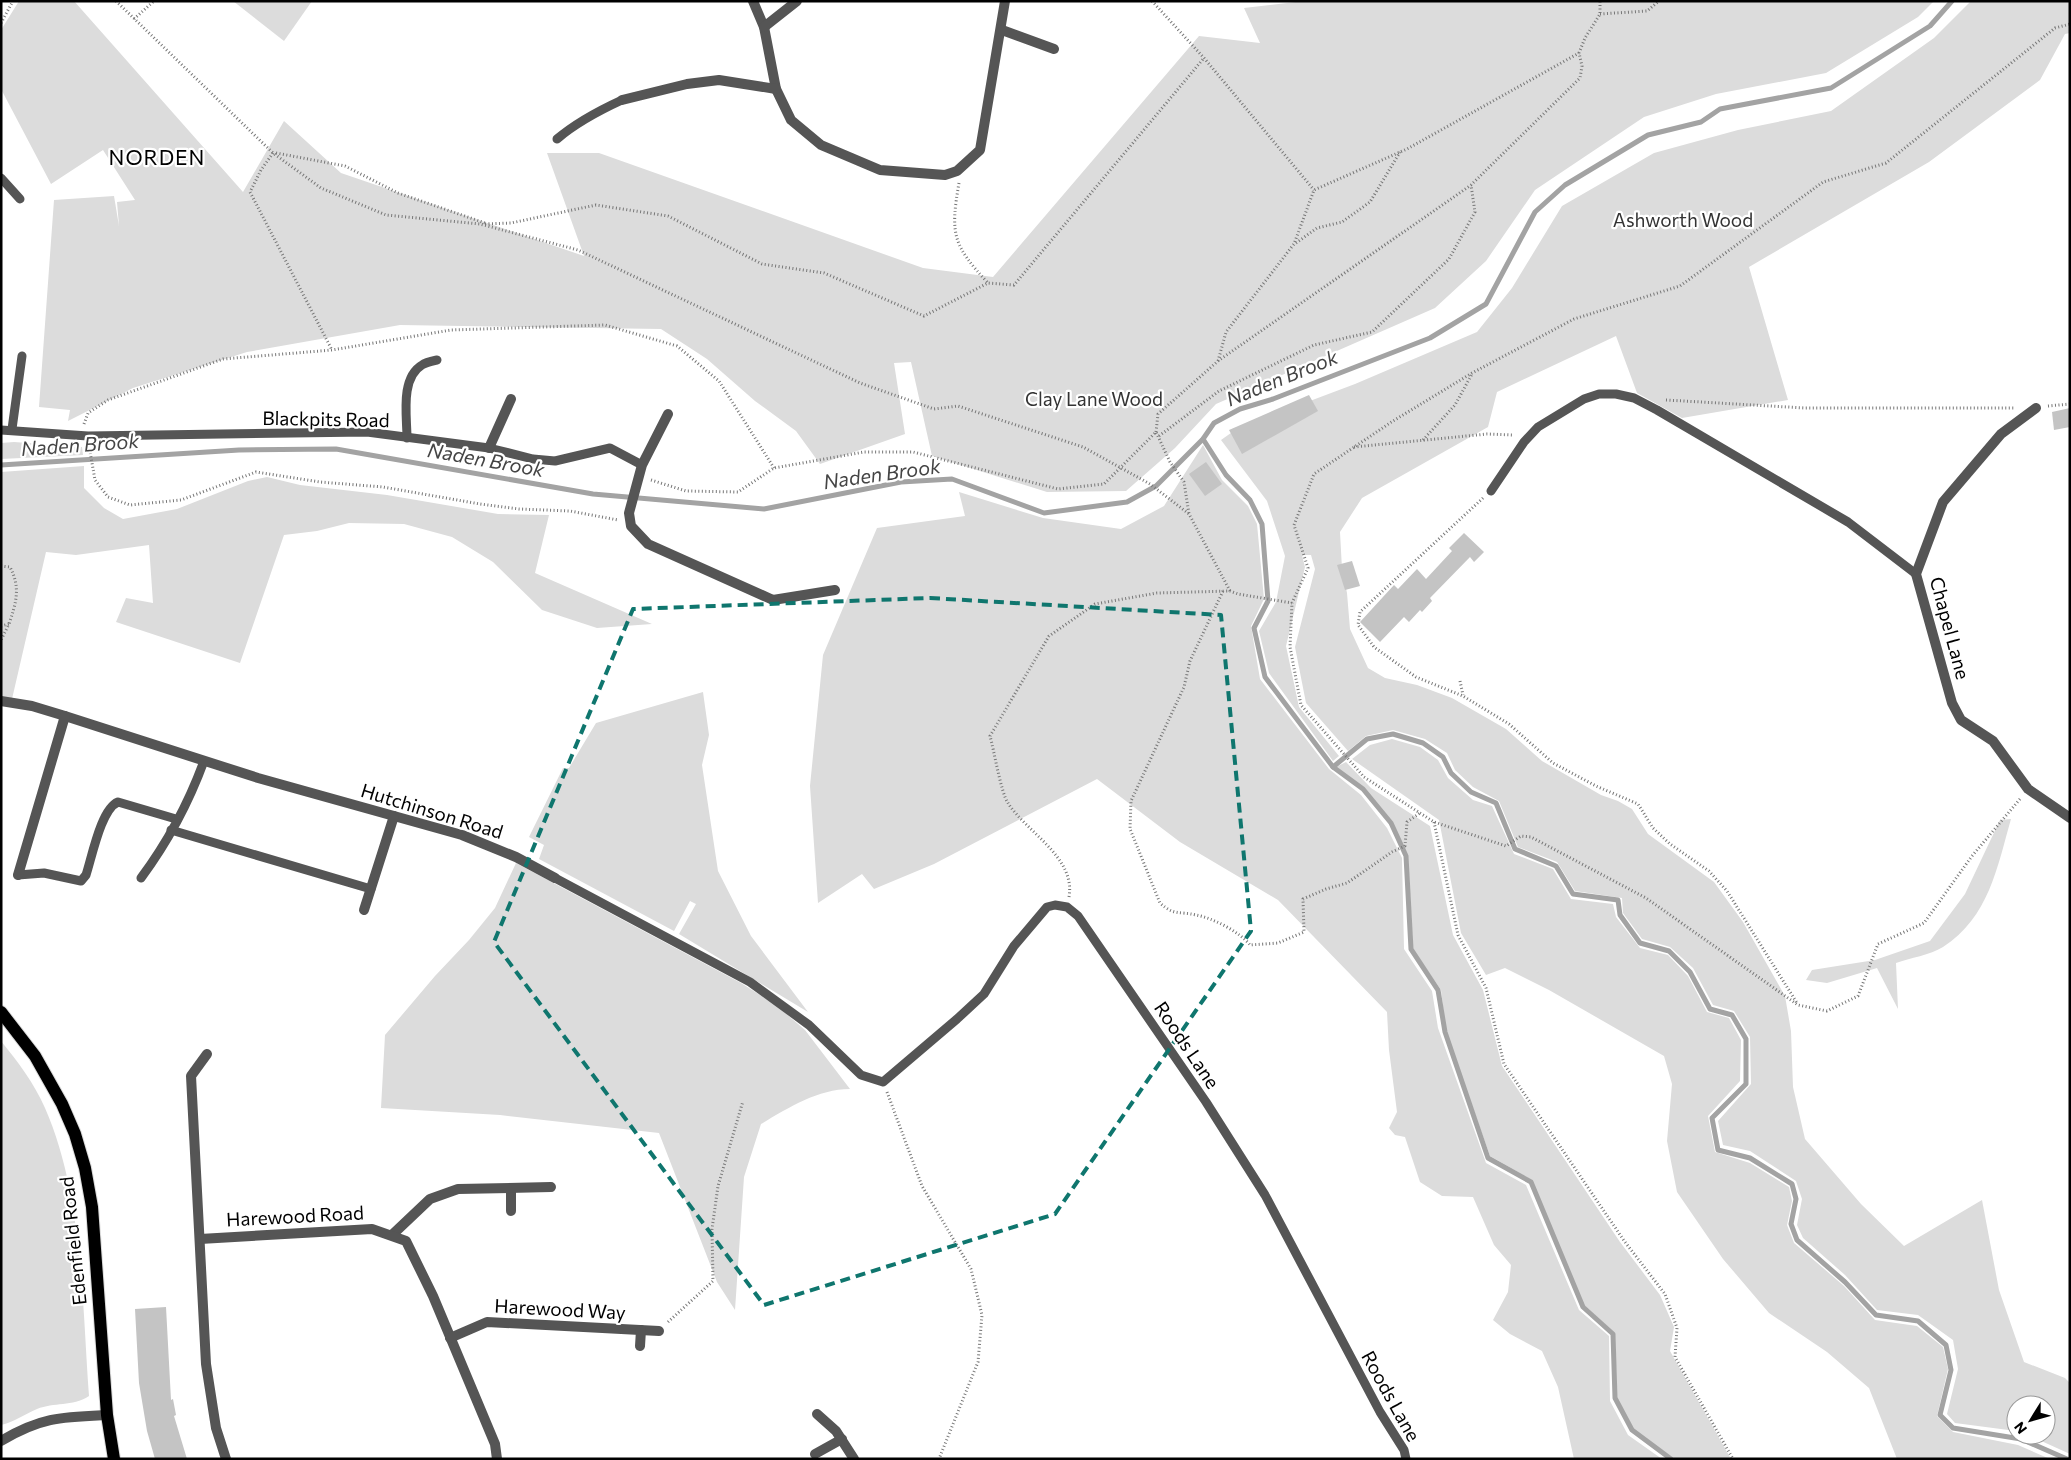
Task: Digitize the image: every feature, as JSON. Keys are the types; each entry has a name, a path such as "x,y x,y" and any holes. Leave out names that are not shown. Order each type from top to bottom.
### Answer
{"main road":[{"name":"Edenfield Road","path":"1,1012 35,1056 62,1104 75,1134 85,1168 92,1207 107,1415 114,1459"}],"street":[{"path":"753,1 764,26 776,89 791,120 820,145 880,170 945,175 956,171 980,150 1002,30 1005,1"},
{"path":"764,26 797,1"},
{"path":"1002,30 1054,49"},
{"path":"622,100 687,84 719,80 776,89"},
{"path":"489,448 511,399"},
{"name":"Chapel Lane","path":"2036,408 2000,434 1943,502 1916,574 1952,703 1961,720 1993,740 2028,789 2070,818"},
{"path":"668,414 642,465 634,492 630,519 648,544 773,600 835,590"},
{"name":"Hutchinson Road","path":"1,701 32,706 258,778 462,836 516,857 555,878"},
{"path":"18,875 65,716"},
{"path":"364,910 394,816"},
{"path":"207,1054 191,1076 206,1364 216,1428 226,1459"},
{"path":"392,1235 430,1200 458,1189 551,1187"},
{"path":"511,1188 511,1211"},
{"name":"Harewood Road","path":"200,1238 372,1229 406,1241 433,1296 495,1444 497,1459"},
{"name":"Harewood Way","path":"450,1338 487,1322 659,1331"},
{"name":"Harewood Way","path":"640,1346 641,1330"},
{"path":"817,1414 836,1431 854,1459"},
{"path":"1,1441 37,1422 62,1417 107,1415"},
{"path":"815,1454 842,1439"}],"lane":[{"path":"557,139 594,112 622,100"},
{"path":"1,178 20,199"},
{"path":"12,430 22,356"},
{"path":"407,438 408,387 410,379 421,365 437,360"},
{"path":"1490,491 1530,435 1538,427 1556,414 1584,399 1599,394 1616,394 1634,398 1657,410 1848,522 1916,574"},
{"name":"Blackpits Road","path":"1,430 88,436 367,432 489,448 533,459 555,461 610,448 642,465"},
{"path":"141,878 152,864 171,830 194,786 204,761"},
{"path":"18,875 44,873 81,881 86,875 106,814 112,805 118,802 176,819"},
{"path":"171,830 371,889"},
{"name":"Hutchinson Road","path":"555,878 750,982 809,1025 861,1075 884,1082"},
{"path":"884,1082 957,1020 984,994 1014,946 1047,908 1055,905 1067,907"},
{"name":"Roods Lane","path":"1067,907 1090,930 1130,988 1265,1195 1380,1412 1404,1450 1406,1459"}],"path":[{"path":"1,23 13,1"},
{"path":"116,1 273,153 321,188 386,215 480,224 511,223 596,205 668,216 762,264 824,273 924,316 988,283 1014,285 1204,58"},
{"path":"134,19 154,1"},
{"path":"1152,1 1204,58 1314,190"},
{"path":"1230,591 1189,514 1184,482 1170,462 1156,432 1158,414 1218,361 1471,185 1580,78 1582,66 1579,53 1585,38 1600,14 1600,1"},
{"path":"1600,14 1647,10 1659,1"},
{"path":"2028,789 1972,856 1924,923 1878,944 1858,996 1827,1011 1798,1006 1646,898 1531,837 1521,836 1506,846 1434,822 1364,777 1301,705 1290,647 1292,603 1308,568 1294,525 1314,474 1353,448 1472,373 1574,319 1680,286 1823,182 1886,163 2055,28 2070,24"},
{"path":"1218,361 1226,332 1294,244 1314,190 1400,152 1579,53"},
{"path":"1294,244 1317,228 1342,222 1370,202 1400,152"},
{"path":"273,153 345,166 398,193 485,223"},
{"path":"273,153 260,170 250,192 332,350"},
{"path":"956,171 959,182 953,216 955,237 968,261 988,283"},
{"path":"1158,436 1219,391 1314,345 1372,332 1449,259 1475,212 1471,185"},
{"path":"480,224 578,250 860,383 934,409 958,406 1083,447 1150,484 1176,506 1189,514"},
{"path":"1422,440 1455,405 1472,373"},
{"path":"1662,400 1805,408 2036,408 2070,404"},
{"path":"638,476 686,491 738,492 774,468 864,452 913,452 1058,489 1104,484 1156,432"},
{"path":"1353,448 1486,434 1530,435"},
{"path":"90,451 95,480 108,497 130,505 181,500 256,472 320,482 383,487 499,506 570,510 615,520 630,519"},
{"path":"1490,491 1360,612 1358,625 1374,648 1416,677 1463,696 1510,724 1553,763 1596,786 1638,804 1653,828 1670,844 1709,871 1727,891 1798,1006"},
{"path":"1,566 10,567 17,580 16,602 9,624 1,640"},
{"path":"1223,591 1190,661 1184,687 1131,801 1130,828 1160,903 1168,911 1198,915 1242,934 1250,944 1278,943 1304,932 1304,899 1326,889 1348,883 1392,852 1406,846 1407,822 1420,813"},
{"path":"1067,907 1071,888 1062,862 1007,803 990,736 1049,636 1095,604 1157,592 1230,591 1292,603"},
{"path":"1,626 9,624"},
{"path":"1460,681 1463,696"},
{"path":"1434,822 1458,936 1486,988 1504,1064 1625,1242 1665,1294 1677,1328 1675,1357 1733,1459"},
{"path":"884,1082 922,1186 972,1269 982,1315 978,1362 939,1459"},
{"path":"659,1331 713,1281 712,1229 718,1186 743,1101"}],"highlighted area":[{"path":"930,598 1221,615 1251,931 1055,1214 764,1305 494,942 633,609"}],"green space":[{"name":"Clay Lane Wood","path":"19,1 74,1 243,192 284,121 341,173 584,256 547,153 599,153 923,268 993,277 1199,36 1260,43 1244,8 1304,1 1934,1 1918,17 1826,73 1716,94 1644,117 1535,190 1486,261 1435,308 1216,404 1175,448 1126,491 1047,492 932,456 911,362 894,363 905,434 820,464 796,431 755,401 707,359 661,329 400,325 247,352 133,388 68,421 70,410 39,407 54,200 114,196 119,226 117,202 135,200 103,150 51,184 1,89 1,30"},
{"path":"233,1 312,1 284,41"},
{"name":"Ashworth Wood","path":"1971,1 2070,1 2070,33 2065,34 2040,80 1929,162 1749,267 1788,400 1682,418 1637,393 1616,336 1497,392 1488,427 1362,498 1340,532 1342,569 1347,593 1350,629 1368,668 1385,678 1417,685 1452,698 1506,729 1542,761 1601,795 1618,801 1632,809 1648,834 1714,882 1743,922 1785,996 1791,1031 1793,1087 1805,1139 1861,1204 1904,1246 1982,1200 1999,1290 2024,1362 2065,1378 2070,1383 2070,1454 2050,1445 2056,1445 2056,1395 2006,1395 2006,1430 1955,1423 1947,1414 1958,1369 1953,1340 1918,1315 1877,1310 1845,1275 1803,1238 1797,1225 1802,1199 1796,1181 1750,1151 1723,1145 1718,1121 1751,1084 1750,1037 1734,1011 1713,1005 1693,968 1670,947 1642,939 1623,913 1622,898 1575,891 1557,862 1518,847 1499,801 1473,787 1455,770 1447,753 1425,739 1393,730 1366,736 1348,751 1306,703 1295,647 1315,569 1311,555 1302,555 1305,567 1286,646 1299,707 1339,756 1333,761 1269,673 1259,631 1276,602 1285,556 1267,501 1221,440 1238,428 1355,384 1477,332 1512,288 1562,206 1654,153 1738,130 1831,111 1934,38"},
{"path":"14,442 82,447 83,455 1,459 1,443"},
{"path":"1203,445 1222,480 1248,506 1257,524 1264,599 1251,626 1260,679 1329,769 1361,795 1387,828 1402,858 1404,949 1432,991 1438,1028 1486,1163 1526,1185 1579,1310 1609,1336 1610,1401 1628,1435 1662,1459 1574,1459 1558,1387 1542,1351 1510,1334 1493,1320 1508,1292 1511,1265 1494,1245 1473,1197 1442,1196 1420,1182 1405,1137 1395,1135 1389,1128 1397,1112 1389,1050 1387,1012 1278,900 1180,842 1097,779 934,864 874,889 862,874 818,903 810,786 823,655 877,528 965,516 959,492 1043,518 1121,529 1164,506"},
{"path":"84,466 84,488 104,508 123,519 177,509 248,481 267,477 300,485 387,495 498,514 549,515 535,573 652,624 597,628 542,610 493,562 452,537 404,524 349,523 317,531 284,535 240,663 116,622 126,598 153,603 149,545 76,555 46,552 12,699 1,698 1,472"},
{"path":"703,692 709,735 702,765 718,871 751,936 808,1012 679,934 696,904 690,901 674,931 539,859 544,845 529,837 563,768 569,768 596,723"},
{"path":"1392,739 1420,747 1438,760 1448,778 1473,800 1492,806 1514,854 1553,869 1571,899 1613,904 1616,917 1640,948 1668,955 1688,976 1707,1012 1729,1018 1741,1040 1740,1081 1708,1116 1715,1152 1750,1163 1789,1187 1792,1201 1787,1225 1794,1243 1844,1286 1875,1320 1917,1326 1943,1347 1948,1369 1937,1416 1953,1432 2006,1443 2006,1445 2018,1445 2050,1459 1897,1459 1869,1388 1827,1352 1769,1313 1723,1259 1677,1192 1667,1141 1672,1084 1664,1056 1549,990 1505,968 1486,975 1461,933 1439,820 1352,759 1370,745"},
{"path":"1346,762 1371,788 1430,826 1453,935 1483,990 1502,1066 1620,1242 1660,1295 1674,1327 1670,1351 1731,1459 1675,1459 1633,1429 1617,1398 1615,1333 1584,1305 1532,1180 1490,1156 1446,1032 1441,990 1413,949 1408,856 1392,822 1363,787 1336,767"},
{"path":"2011,819 1989,890 1971,921 1959,935 1938,950 1896,963 1898,1009 1877,968 1827,983 1806,980 1812,970 1875,960 1930,941 1965,894 2000,820"},
{"path":"516,863 741,983 776,1005 805,1030 850,1089 826,1092 804,1100 761,1124 744,1177 735,1310 717,1282 659,1133 500,1115 381,1108 385,1035 495,908"},
{"path":"1,1041 14,1057 41,1099 58,1141 67,1176 79,1249 89,1396 76,1402 43,1407 1,1425"}],"building":[{"path":"1309,395 1318,411 1242,454 1229,430"},
{"path":"2070,408 2070,427 2054,430 2052,412"},
{"path":"1206,462 1222,484 1205,496 1189,474"},
{"path":"1464,533 1484,552 1474,562 1470,557 1430,598 1432,601 1422,612 1420,610 1409,622 1404,617 1380,642 1360,622 1394,585 1398,589 1417,569 1426,579 1452,551 1449,548"},
{"path":"1352,561 1360,586 1345,590 1337,565"},
{"path":"166,1307 171,1400 173,1399 176,1415 174,1416 187,1459 155,1459 147,1431 139,1383 135,1309"}],"waterway":[{"name":"Naden Brook","path":"1,465 239,450 336,449 593,494 764,509 901,482 952,479 1044,513 1127,502 1156,486 1203,439 1214,423 1240,409 1273,399 1430,338 1486,304 1535,212 1565,185 1648,135 1701,122 1720,109 1831,88 1930,26 1952,1"},
{"path":"1203,439 1226,475 1250,500 1262,524 1268,601 1254,628 1265,677 1333,767 1363,789 1391,823 1406,856 1411,949 1438,990 1445,1032 1488,1158 1531,1182 1583,1307 1613,1334 1615,1398 1632,1430 1671,1459"},
{"path":"1333,767 1367,739 1393,734 1423,743 1443,757 1451,773 1471,792 1496,803 1515,849 1556,866 1573,894 1618,900 1620,915 1640,943 1669,951 1690,972 1710,1009 1732,1015 1746,1039 1746,1084 1712,1118 1718,1150 1750,1158 1792,1184 1796,1199 1791,1224 1797,1240 1845,1282 1876,1315 1918,1321 1946,1345 1951,1370 1940,1415 1953,1428 2021,1439 2067,1459"}],"district":[{"name":"NORDEN","path":"157,158"}]}
